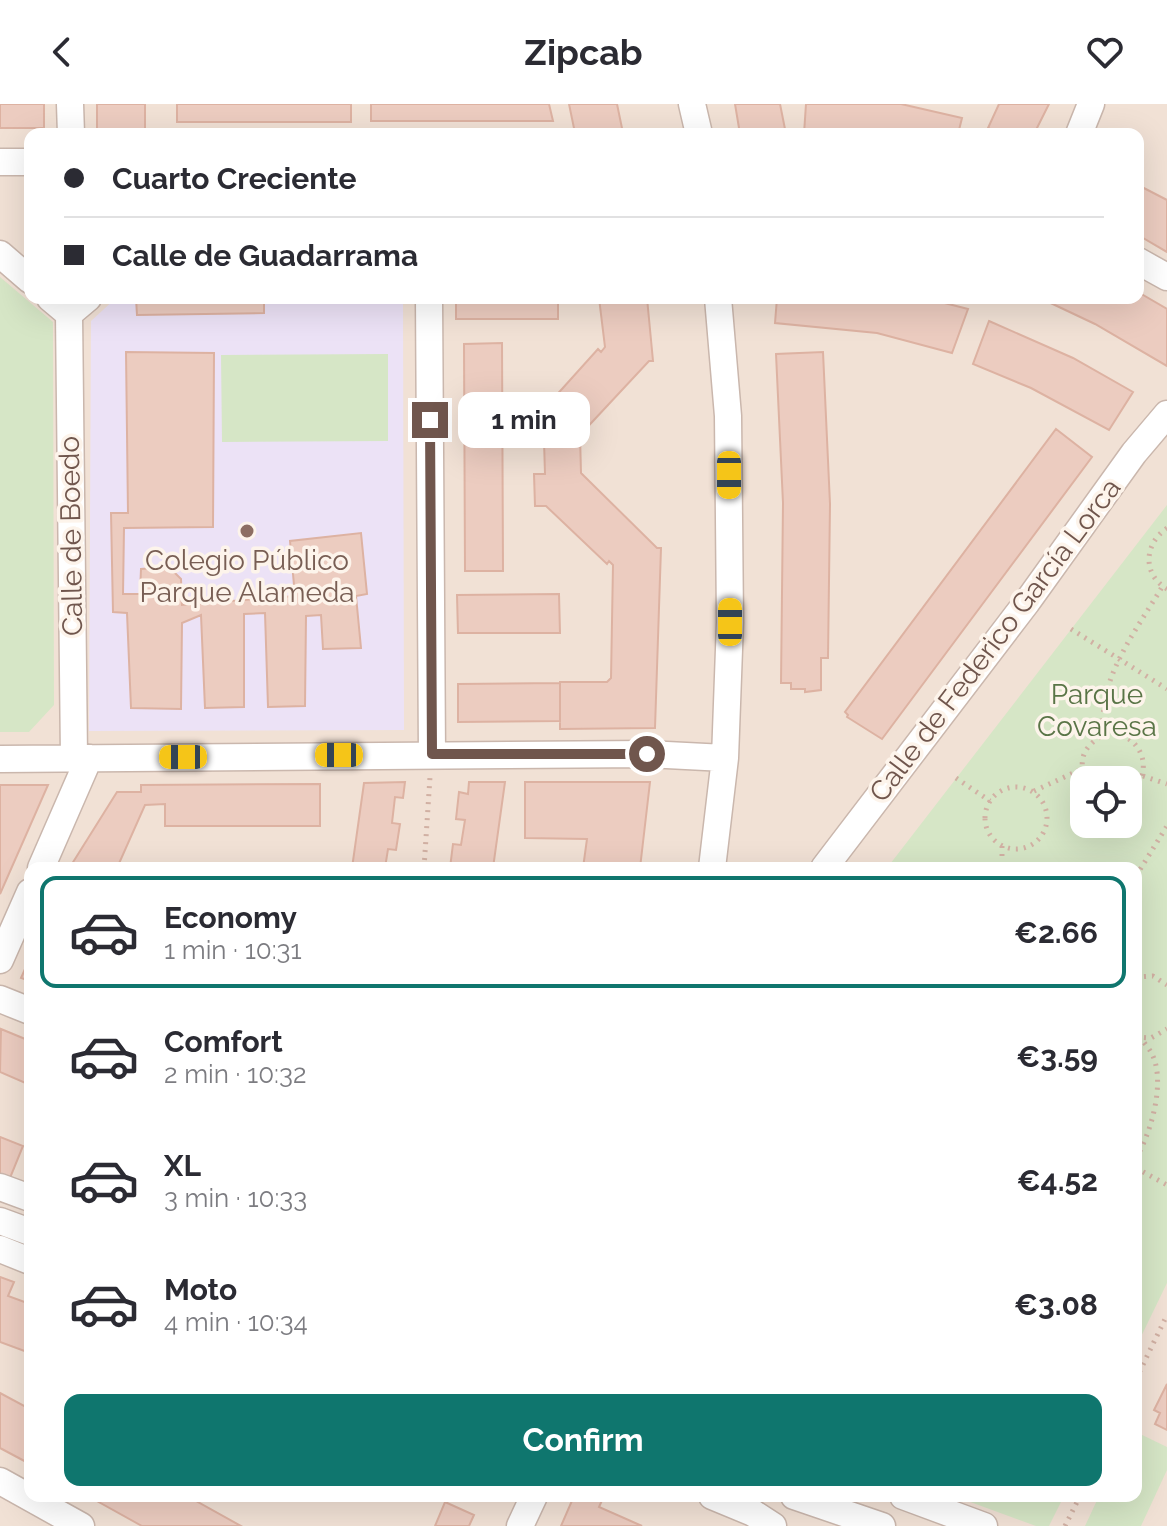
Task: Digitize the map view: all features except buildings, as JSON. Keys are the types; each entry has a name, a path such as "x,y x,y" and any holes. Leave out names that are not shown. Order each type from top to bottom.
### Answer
{"street":[{"path":"70,104 71,128"},
{"path":"692,104 698,128"},
{"path":"1081,128 1091,104"},
{"path":"0,162 24,162"},
{"path":"0,254 24,275"},
{"path":"1144,264 1167,277"},
{"name":"Calle de Boedo","path":"43,862 82,758 69,304"},
{"path":"429,304 432,754"},
{"path":"713,862 725,758 730,622 728,416 719,304"},
{"name":"Calle de Federico García Lorca","path":"829,862 1027,602 1134,453 1167,414"},
{"path":"0,759 432,754 647,754 725,758"},
{"path":"0,960 24,906"},
{"path":"0,999 24,1009"},
{"path":"0,1187 24,1196"},
{"path":"0,1221 24,1230"},
{"path":"0,1249 24,1259"},
{"path":"0,1481 24,1494"},
{"path":"38,1502 81,1526"},
{"path":"520,1526 531,1502"},
{"path":"726,1502 773,1526"},
{"path":"786,1502 832,1526"},
{"path":"812,1502 882,1526"},
{"path":"919,1502 984,1526"}],"path":[{"path":"1102,736 1105,698 1120,660 1164,588 1154,578 1148,557 1156,536 1167,528"},
{"path":"1071,629 1167,689"},
{"path":"1083,766 1086,749 1102,736 1122,735 1138,746 1145,766 1143,776 1167,784"},
{"path":"424,862 432,754"},
{"path":"1034,791 1070,774"},
{"path":"956,778 990,801"},
{"path":"1015,786 1034,791 1042,798 1048,817 1041,837 1023,849 1002,846 987,831 986,810 990,801 996,793 1015,786"},
{"path":"1142,866 1167,826"},
{"path":"1002,846 1002,862"},
{"path":"1142,977 1153,976 1167,985"},
{"path":"1142,1037 1151,1038 1167,1029"},
{"path":"1142,1042 1153,1055 1156,1086 1153,1119 1142,1146"},
{"path":"1142,1171 1167,1185"},
{"path":"1142,1367 1167,1315"},
{"path":"1065,1526 1077,1502"}],"shaded area":[{"path":"0,104 1167,104 1167,1526 0,1526"},
{"name":"Colegio Público Parque Alameda","path":"109,304 403,304 404,730 89,731 91,321"}],"green space":[{"path":"0,277 24,297 24,304 32,304 53,322 54,705 29,732 0,732"},
{"path":"388,354 388,441 222,442 221,355"},
{"name":"Parque Covaresa","path":"1167,505 1167,1283 1142,1335 1142,862 892,862"},
{"path":"1142,1435 1167,1447 1167,1470 1141,1526 1085,1526 1096,1502 1142,1502"},
{"path":"970,1502 1061,1502 1049,1526 1036,1526"}],"place":[{"name":"Colegio Público Parque Alameda","path":"247,531"}],"route":[{"path":"430,420 432,754 647,754"}]}
